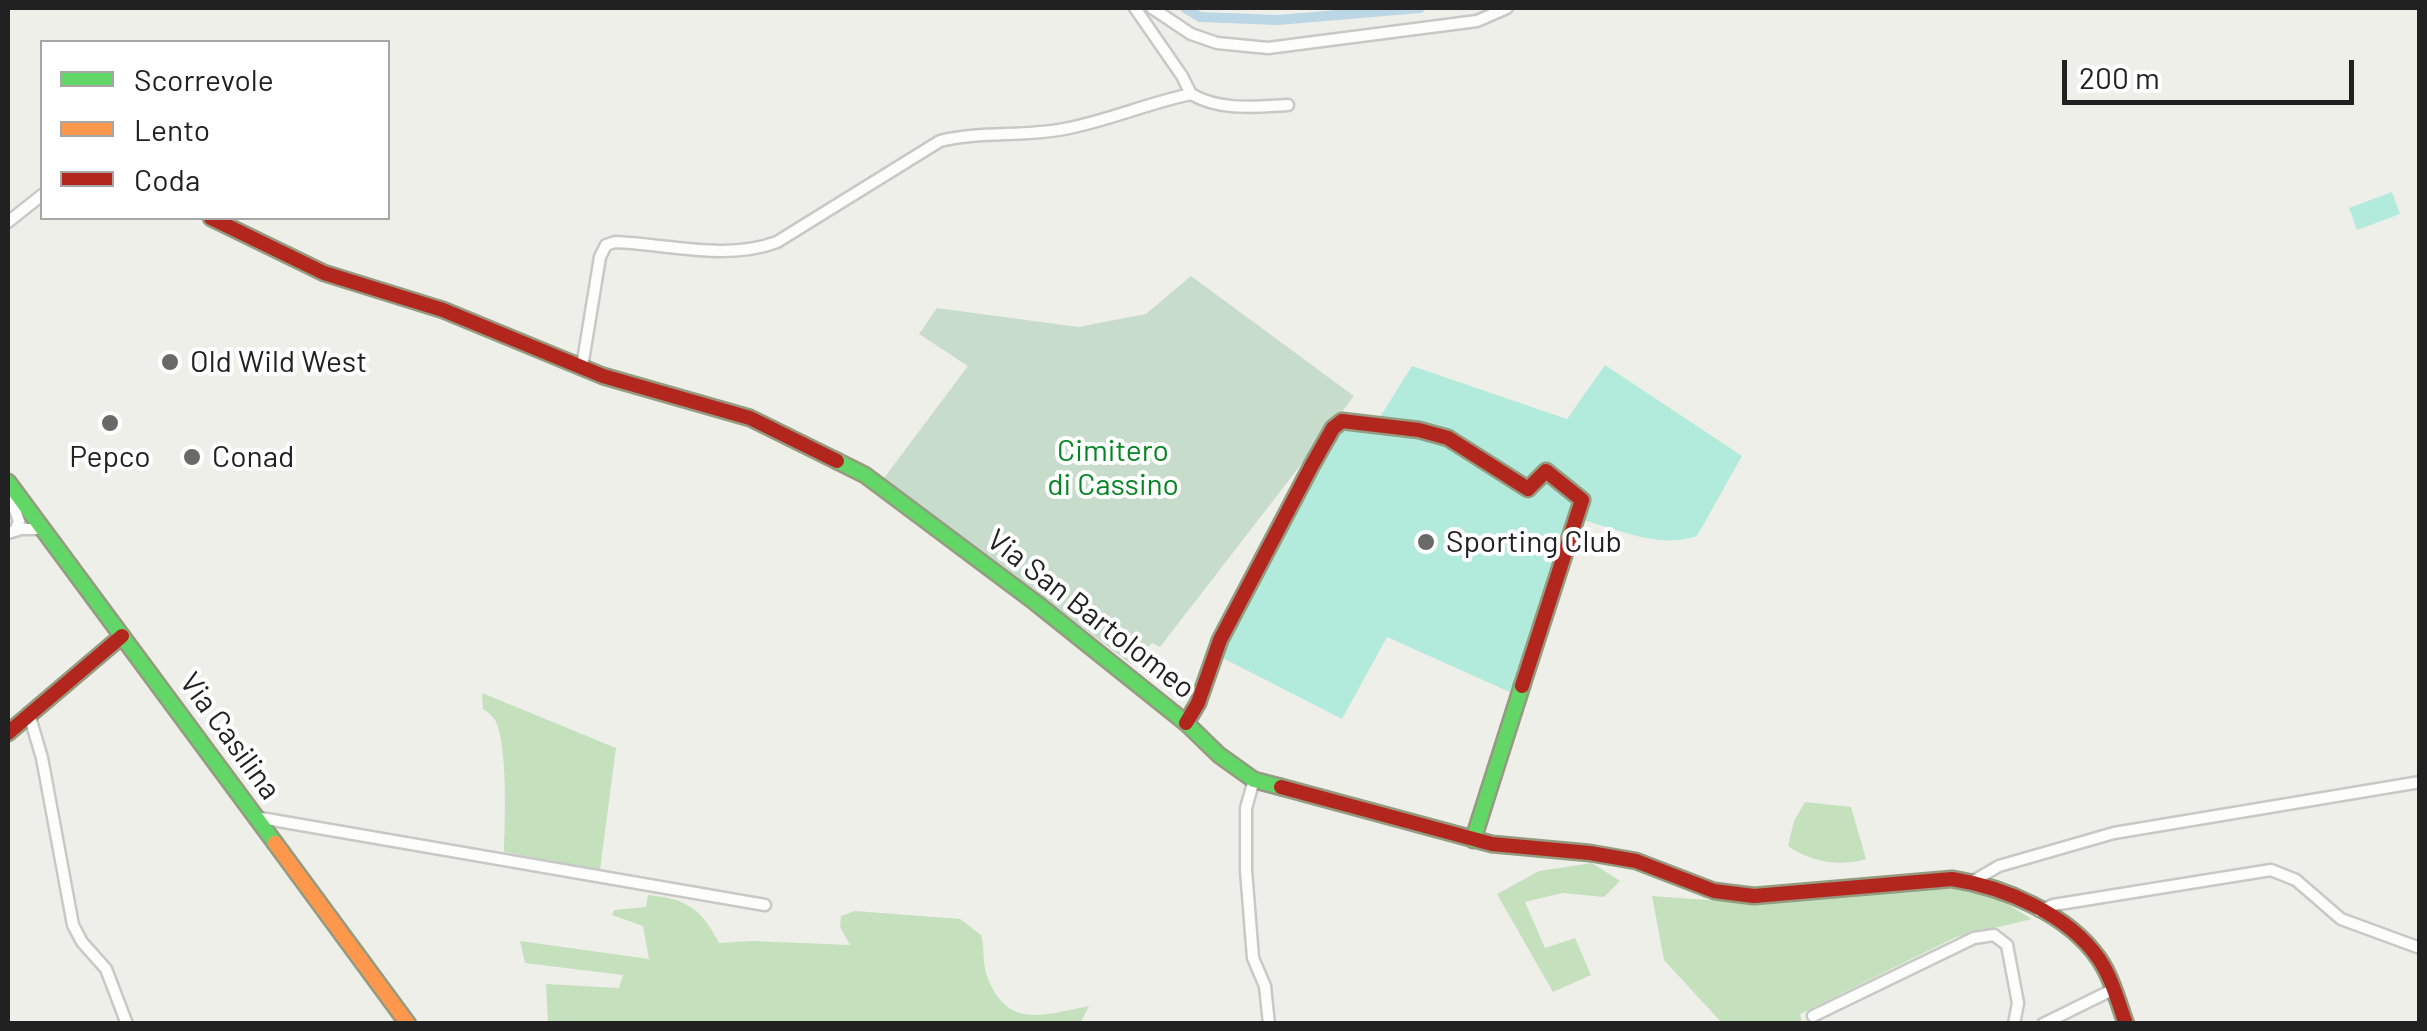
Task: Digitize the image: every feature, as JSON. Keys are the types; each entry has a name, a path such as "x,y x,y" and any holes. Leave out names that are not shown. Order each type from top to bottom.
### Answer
{"street":[{"path":"1134,8 1191,94 1238,108 1288,105"},
{"path":"1152,8 1191,34 1217,43 1268,48 1477,21 1507,8"},
{"path":"582,367 600,257 606,245 614,242 757,250 777,242 940,141 963,135 1028,135 1067,129 1191,94"},
{"path":"8,222 40,198"},
{"name":"Via San Bartolomeo","path":"215,220 324,273 443,310 582,367 750,418 866,475 1036,603 1186,723 1219,756 1254,780 1473,840 1636,861 1714,891 1754,896 1976,880"},
{"path":"1186,723 1198,703 1220,640 1312,465 1333,428 1342,421 1364,428 1421,430 1458,444 1528,489 1546,471 1582,500 1473,840"},
{"name":"Via Casilina","path":"8,482 408,1024"},
{"path":"8,491 19,520 12,531"},
{"path":"12,531 42,529"},
{"path":"8,733 122,636"},
{"path":"28,714 42,758 73,925 106,969 127,1024"},
{"path":"1254,780 1246,808 1244,839 1253,958 1264,986 1268,1024"},
{"path":"1976,880 1999,866 2114,833 2420,782"},
{"path":"256,817 766,905"},
{"path":"2039,911 2053,904 2271,870 2296,880 2340,919 2420,948"},
{"path":"1976,880 2000,888 2086,943 2114,989 2126,1024"},
{"path":"1813,1016 1974,938 1994,935 2007,945 2018,1003 2014,1024"},
{"path":"2043,1024 2114,989"}],"green space":[{"path":"2392,192 2400,214 2357,230 2349,208"},
{"name":"Cimitero di Cassino","path":"1191,276 1354,396 1160,647 1152,643 1131,664 884,478 968,366 919,334 937,308 1078,327 1146,314"},
{"name":"Sporting Club","path":"1605,365 1742,456 1697,536 1654,539 1583,520 1523,698 1387,637 1342,719 1215,654 1342,421 1380,417 1412,366 1567,419"},
{"path":"482,693 616,748 600,870 504,852 502,747 495,720 483,709"},
{"path":"1805,802 1851,807 1866,859 1826,862 1788,846 1794,821"},
{"path":"1592,863 1620,881 1604,897 1562,893 1525,902 1545,948 1575,938 1591,975 1553,992 1497,894 1539,871"},
{"path":"1912,889 1982,889 2032,919 1956,937 1800,1014 1802,1023 1722,1023 1664,960 1652,896 1721,901"},
{"path":"648,895 691,907 706,921 719,943 850,945 840,927 841,916 855,911 960,919 981,935 987,976 1005,1005 1028,1015 1089,1006 1080,1024 548,1023 546,984 619,988 623,975 525,963 520,941 649,959 643,926 612,915 614,910 646,907"}],"waterway":[{"path":"1185,8 1200,17 1278,20 1420,8"}],"traffic: fast":[{"path":"837,461 865,475 1036,603 1186,723 1219,755 1254,780 1281,787"},
{"path":"8,482 275,843"},
{"path":"1473,840 1522,686"}],"traffic: slow":[{"path":"275,843 408,1024"}],"traffic: jam":[{"path":"215,220 324,273 443,310 603,376 750,418 837,461"},
{"path":"1186,723 1198,703 1220,640 1312,465 1333,428 1342,421 1419,430 1448,438 1528,489 1546,471 1582,500 1522,686"},
{"path":"8,733 122,636"},
{"path":"1281,787 1492,844 1636,861 1714,891 1754,896 1952,879 1972,883 2033,905 2086,943 2108,974 2126,1024"}],"place":[{"name":"Old Wild West","path":"170,362"},
{"name":"Pepco","path":"110,423"},
{"name":"Conad","path":"192,457"},
{"name":"Sporting Club","path":"1426,542"}]}
